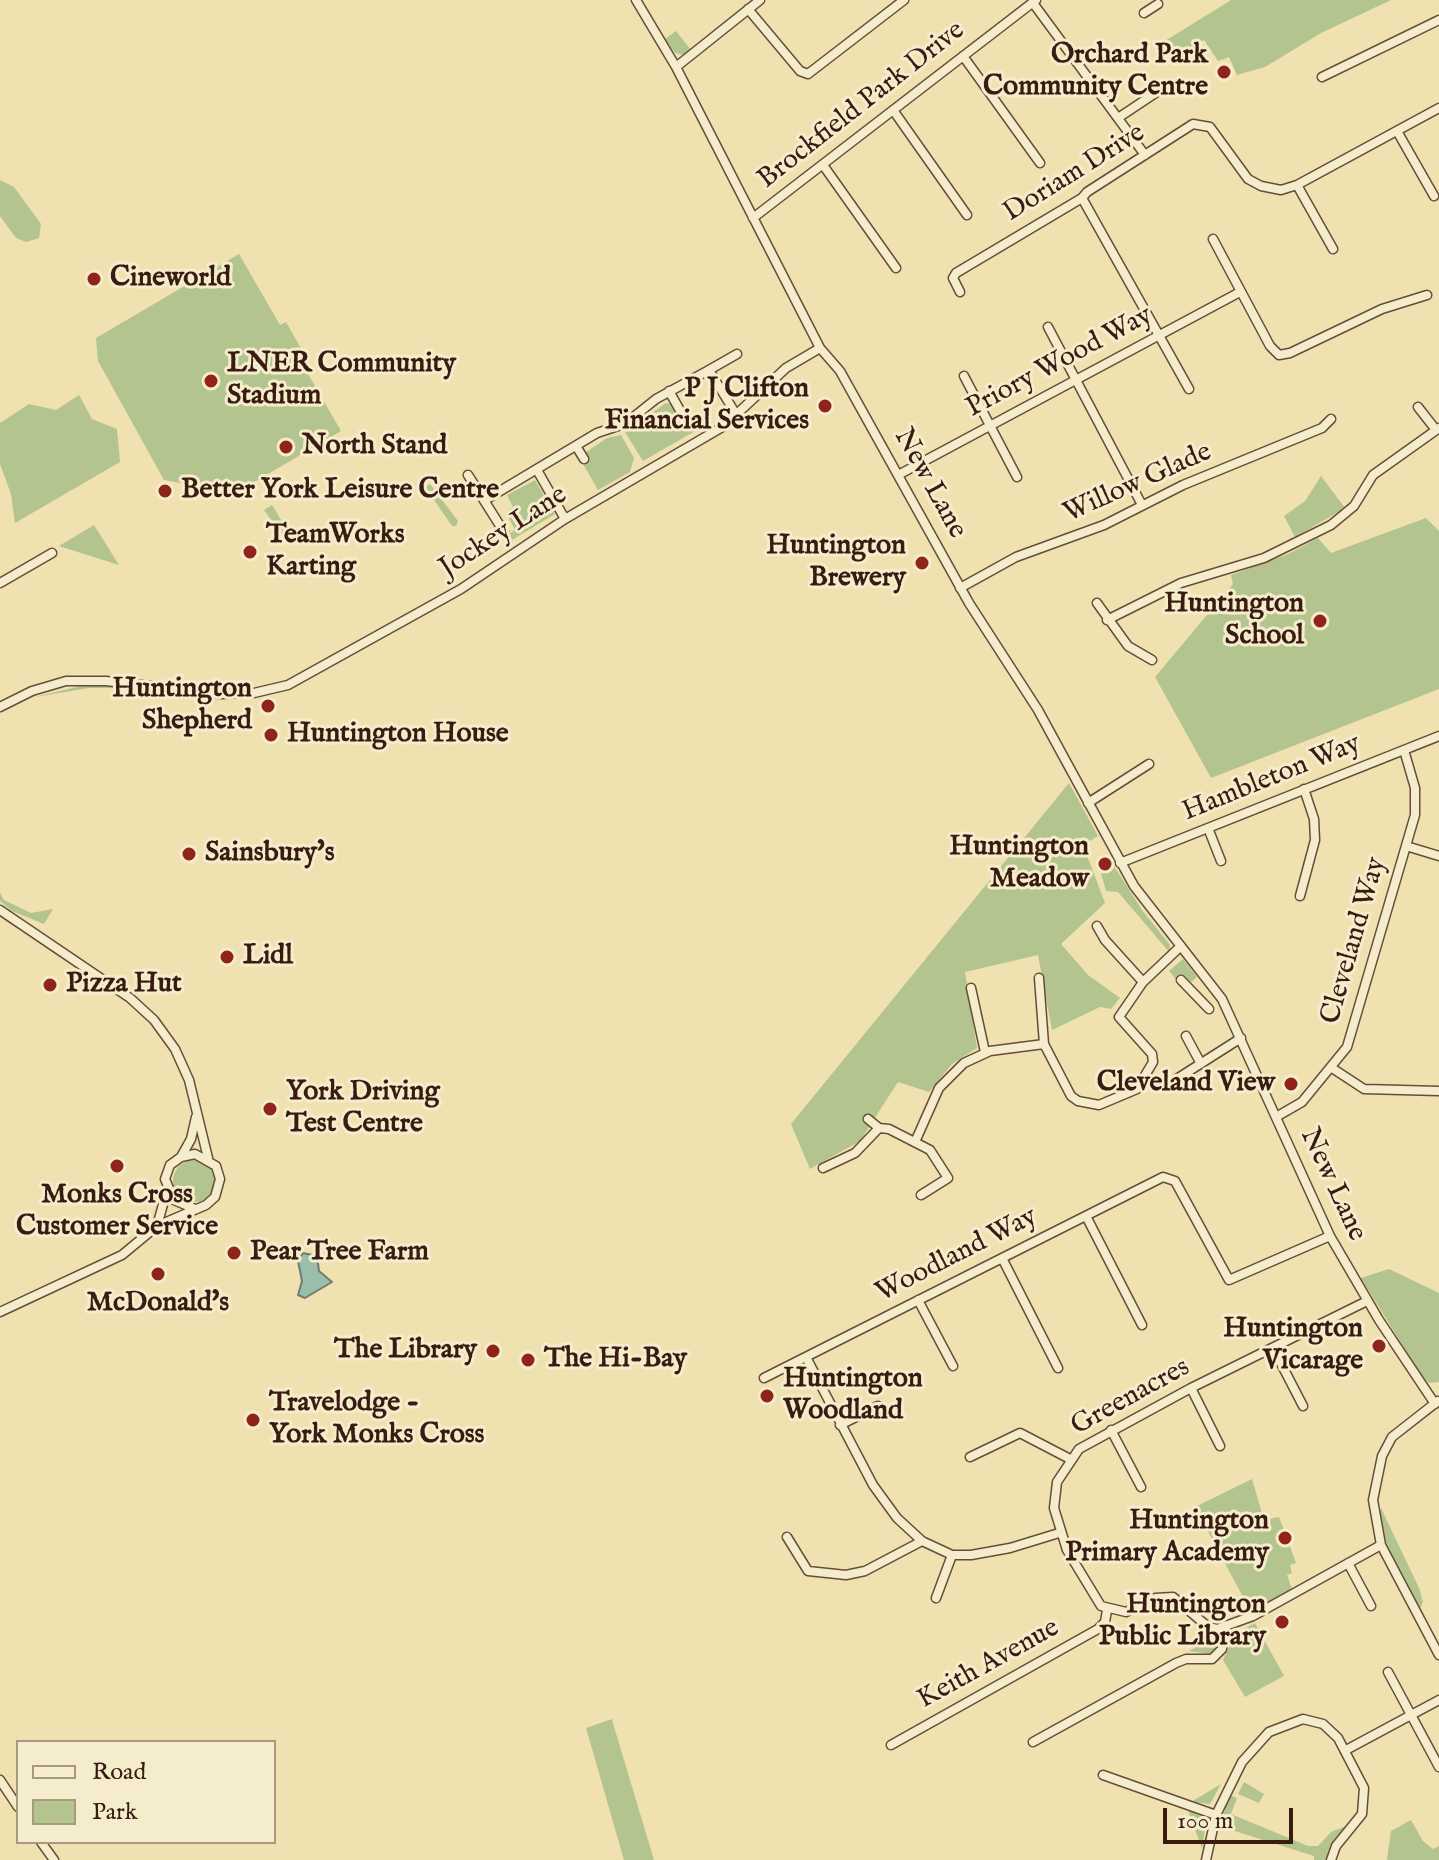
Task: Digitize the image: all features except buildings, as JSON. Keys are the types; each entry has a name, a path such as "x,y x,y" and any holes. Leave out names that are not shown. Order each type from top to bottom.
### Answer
{"street":[{"name":"New Lane","path":"636,0 676,67 820,348 840,371 900,474 960,588 1038,710 1120,863 1134,886 1222,999 1330,1236 1367,1301 1437,1402"},
{"path":"676,67 760,0"},
{"path":"748,9 800,71 808,74 816,71 904,0"},
{"path":"1144,0 1151,9"},
{"path":"1034,1 1145,155"},
{"name":"Brockfield Park Drive","path":"753,218 1034,1"},
{"path":"1322,77 1439,20"},
{"path":"963,56 1040,163"},
{"path":"1118,118 1163,88"},
{"path":"1333,249 1297,185 1439,108"},
{"path":"893,110 967,215"},
{"name":"Doriam Drive","path":"960,292 953,278 956,273 1082,198 1193,124 1205,124 1248,179 1261,186 1281,190 1297,185"},
{"path":"1397,131 1434,196"},
{"path":"823,165 896,268"},
{"path":"1082,198 1189,389"},
{"path":"1213,239 1277,360 1382,309 1427,295"},
{"name":"Priory Wood Way","path":"900,474 1240,292"},
{"path":"1048,327 1142,505"},
{"name":"Jockey Lane","path":"1,705 66,681 106,681 220,694 275,690 326,667 461,589 565,519 737,416 786,368 820,348"},
{"path":"631,419 669,391 737,354"},
{"path":"709,370 737,416"},
{"path":"964,376 1017,477"},
{"path":"669,391 682,414"},
{"path":"1107,620 1181,583 1264,558 1331,525 1354,506 1373,475 1437,429 1418,407"},
{"name":"Willow Glade","path":"960,588 1016,557 1084,533 1322,428 1331,419"},
{"path":"485,500 576,446 618,426"},
{"path":"576,446 584,459"},
{"path":"537,470 565,519"},
{"path":"468,475 504,532"},
{"path":"0,583 52,553"},
{"path":"1097,603 1128,646 1152,660"},
{"name":"Hambleton Way","path":"1120,863 1439,736"},
{"name":"Cleveland Way","path":"1276,1117 1302,1102 1347,1047 1406,846 1416,800 1404,750"},
{"path":"1088,803 1149,764"},
{"path":"1300,896 1315,830 1304,789"},
{"path":"1208,828 1221,861"},
{"path":"1406,846 1439,856"},
{"path":"0,910 143,1008 175,1049 189,1080 208,1158"},
{"path":"1097,926 1105,940 1143,982"},
{"path":"1039,978 1044,1044 1071,1096 1078,1101 1099,1105 1137,1089 1153,1062 1152,1054 1119,1017 1143,982 1181,946"},
{"path":"1189,989 1205,976"},
{"path":"1181,980 1209,1009"},
{"path":"971,988 985,1052"},
{"path":"1186,1036 1200,1062"},
{"path":"1175,1080 1241,1038"},
{"path":"915,1142 939,1088 964,1063 985,1052 1044,1044"},
{"path":"1332,1068 1364,1089 1439,1091"},
{"path":"181,1157 191,1139 197,1113"},
{"path":"868,1119 879,1128 915,1142 935,1155 948,1178 921,1195"},
{"path":"823,1168 855,1153 879,1128"},
{"path":"0,1312 122,1255 157,1226 195,1209 215,1197 219,1189 216,1166 208,1158 195,1154 181,1157 170,1165 165,1179 167,1190 174,1200 195,1209"},
{"path":"1174,1165 1170,1177 1229,1280 1330,1236"},
{"name":"Woodland Way","path":"764,1378 1170,1177"},
{"path":"157,1226 167,1190"},
{"path":"1086,1216 1142,1325"},
{"path":"1002,1258 1058,1368"},
{"path":"918,1300 953,1366"},
{"name":"Greenacres","path":"1107,1610 1095,1600 1059,1533 1054,1495 1070,1459 1079,1449 1111,1430 1367,1301"},
{"path":"1273,1348 1303,1406"},
{"path":"806,1357 840,1425 885,1502 922,1541 952,1555 992,1553 1059,1533"},
{"path":"1191,1388 1220,1446"},
{"path":"1437,1402 1397,1431 1382,1456 1373,1500 1381,1545 1439,1655"},
{"path":"840,1425 878,1406"},
{"path":"1111,1430 1141,1487"},
{"path":"970,1457 1020,1433 1070,1459"},
{"path":"787,1537 808,1571 846,1575 865,1571 922,1541"},
{"path":"1107,1610 1126,1612 1155,1598 1173,1597 1207,1626 1225,1629 1381,1545"},
{"path":"936,1598 952,1555"},
{"path":"1348,1563 1371,1606"},
{"name":"Keith Avenue","path":"891,1745 1098,1629 1105,1622 1107,1610"},
{"path":"1033,1742 1176,1663 1186,1659 1212,1659 1222,1649 1225,1629"},
{"path":"1388,1672 1439,1767"},
{"path":"1346,1750 1439,1700"},
{"path":"1206,1860 1225,1791 1250,1751 1280,1726 1303,1719 1314,1720 1329,1729 1346,1750 1364,1788 1365,1807 1336,1846 1331,1860"},
{"path":"1103,1774 1216,1815"},
{"path":"0,1780 16,1804"}],"green space":[{"path":"1231,0 1391,0 1321,33 1265,67 1237,75 1229,57 1218,61 1204,40 1177,57 1165,41"},
{"path":"676,31 691,50 683,55 675,53 665,39"},
{"path":"0,180 14,187 41,224 39,238 26,242 16,238 0,216"},
{"name":"LNER Community Stadium","path":"239,254 280,325 286,322 306,357 300,360 341,431 236,493 164,480 98,361 96,338"},
{"path":"79,395 92,419 117,429 120,462 15,523 11,494 0,464 0,423 29,404 56,410"},
{"path":"666,403 672,404 681,419 688,415 697,430 643,461 625,432"},
{"path":"621,435 634,458 630,472 598,490 583,464 589,460 586,452 607,438"},
{"path":"1321,476 1345,508 1295,537 1284,516 1305,501"},
{"path":"535,480 555,514 512,540 509,534 515,530 506,512 513,507 507,495"},
{"path":"430,484 458,521 456,526 452,526 425,487"},
{"path":"272,505 294,542 287,542 264,510"},
{"name":"Huntington School","path":"1426,518 1439,531 1439,689 1211,778 1155,677 1233,584 1231,575 1288,554 1318,538 1331,553"},
{"path":"94,525 119,565 59,546"},
{"path":"85,685 140,688 89,688 35,697"},
{"path":"1069,783 1098,836 1083,845 1105,903 1061,944 1088,975 1120,998 1111,1009 1100,1007 1052,1030 1038,955 965,972 977,1048 952,1064 929,1092 898,1082 860,1141 810,1169 791,1124"},
{"path":"1114,866 1142,910 1170,945 1170,953 1118,892 1106,891 1101,873"},
{"path":"0,893 4,900 31,913 53,909 44,924 12,911 0,901"},
{"path":"1183,959 1197,977 1191,982 1185,976 1178,982 1169,971"},
{"path":"194,1160 209,1166 215,1181 209,1196 194,1202 179,1196 173,1181 179,1166"},
{"path":"1389,1269 1439,1293 1439,1382 1429,1383 1422,1377 1361,1278"},
{"path":"1252,1479 1264,1520 1279,1517 1296,1563 1290,1565 1292,1573 1287,1575 1292,1589 1251,1612 1195,1507"},
{"path":"1381,1508 1419,1588 1423,1602 1420,1609 1388,1549 1379,1518"},
{"path":"1255,1623 1284,1676 1245,1697 1223,1660 1235,1634"},
{"path":"1215,1636 1217,1647 1210,1654 1189,1651"},
{"path":"612,1719 654,1860 624,1860 586,1728"},
{"path":"1244,1782 1264,1794 1259,1803 1238,1794"},
{"path":"1221,1784 1210,1804 1191,1802"},
{"path":"1230,1795 1237,1798 1231,1814 1308,1846 1318,1846 1331,1832 1346,1826 1327,1860 1314,1860 1314,1856 1219,1826"},
{"path":"1188,1810 1201,1814 1206,1822 1202,1849"},
{"path":"1411,1820 1423,1841 1433,1849 1439,1846 1439,1860 1387,1860 1391,1831"}],"shaded area":[{"path":"303,1253 317,1256 319,1271 332,1282 305,1298 298,1295 302,1281 298,1261"}],"place":[{"name":"Orchard Park Community Centre","path":"1224,72"},
{"name":"Cineworld","path":"94,279"},
{"name":"LNER Community Stadium","path":"211,381"},
{"name":"P J Clifton Financial Services","path":"825,406"},
{"name":"North Stand","path":"286,447"},
{"name":"Better York Leisure Centre","path":"165,491"},
{"name":"TeamWorks Karting","path":"250,552"},
{"name":"Huntington Brewery","path":"922,563"},
{"name":"Huntington School","path":"1320,621"},
{"name":"Huntington Shepherd","path":"268,706"},
{"name":"Huntington House","path":"271,735"},
{"name":"Sainsbury's","path":"189,854"},
{"name":"Huntington Meadow","path":"1105,864"},
{"name":"Lidl","path":"227,957"},
{"name":"Pizza Hut","path":"50,985"},
{"name":"Cleveland View","path":"1291,1084"},
{"name":"York Driving Test Centre","path":"270,1109"},
{"name":"Monks Cross Customer Service","path":"117,1166"},
{"name":"Pear Tree Farm","path":"234,1253"},
{"name":"McDonald's","path":"158,1274"},
{"name":"Huntington Vicarage","path":"1379,1346"},
{"name":"The Library","path":"493,1351"},
{"name":"The Hi-Bay","path":"528,1360"},
{"name":"Huntington Woodland","path":"767,1396"},
{"name":"Travelodge - York Monks Cross","path":"253,1420"},
{"name":"Huntington Primary Academy","path":"1285,1538"},
{"name":"Huntington Public Library","path":"1282,1622"}]}
